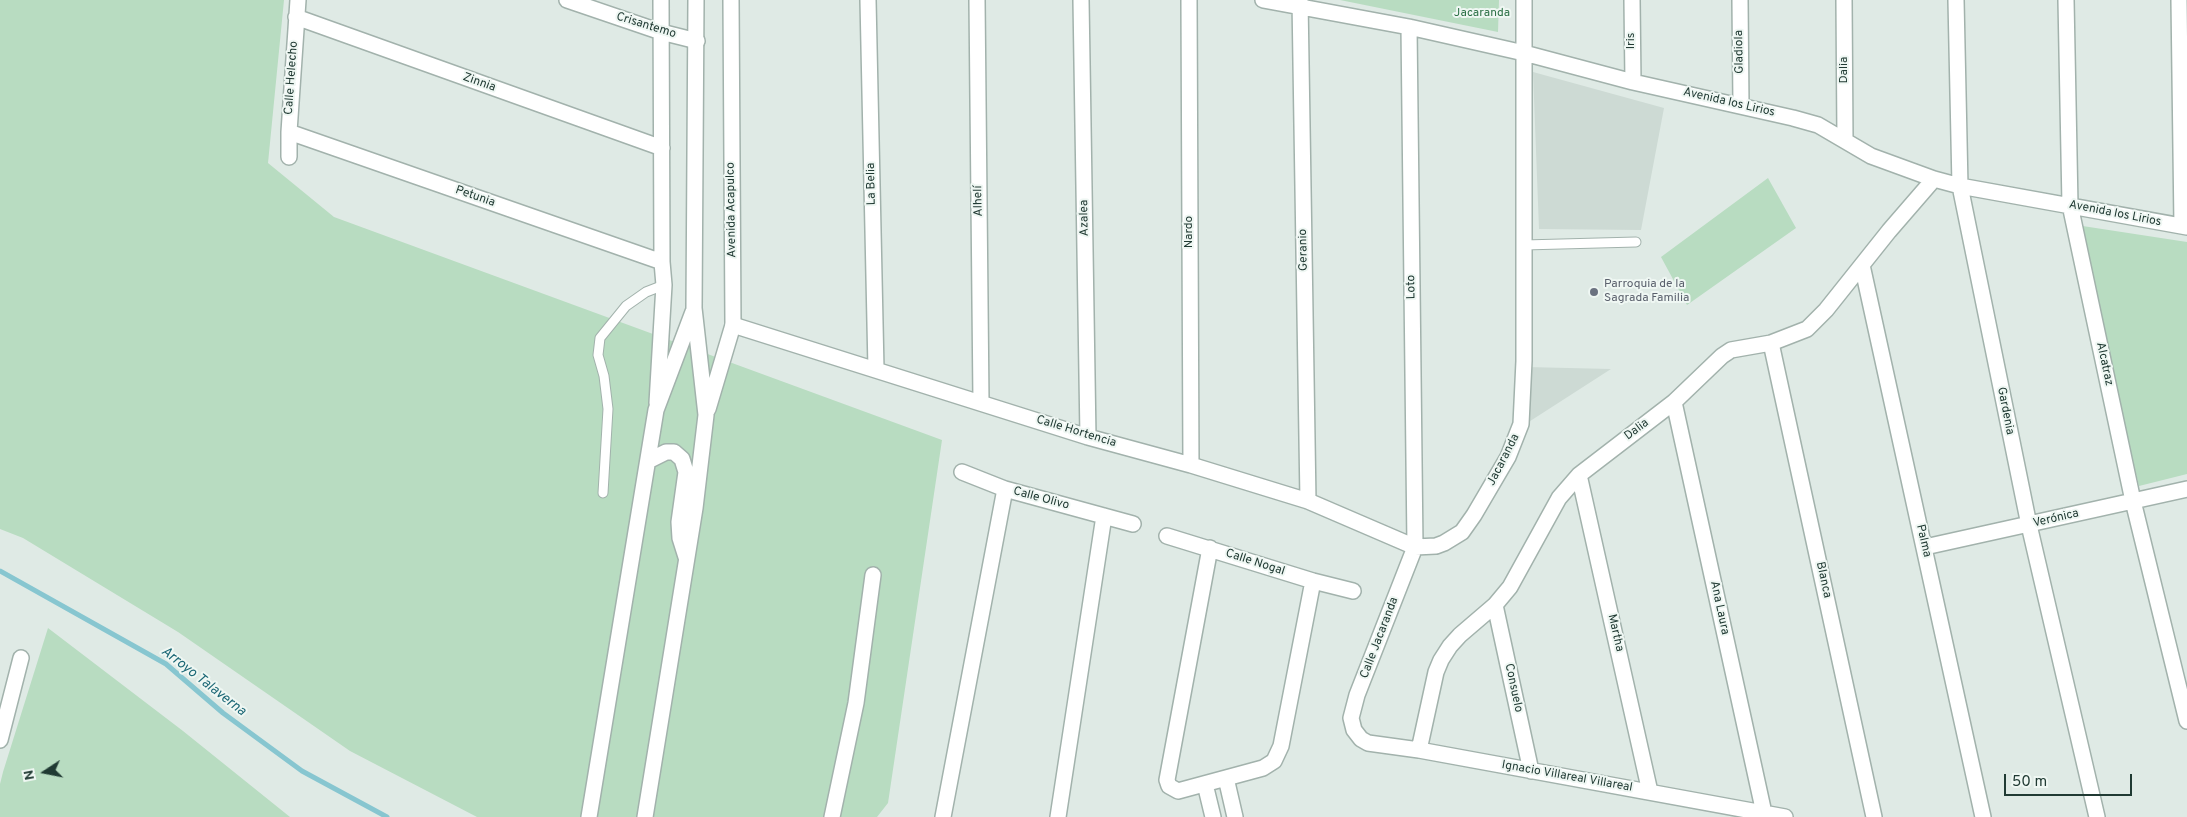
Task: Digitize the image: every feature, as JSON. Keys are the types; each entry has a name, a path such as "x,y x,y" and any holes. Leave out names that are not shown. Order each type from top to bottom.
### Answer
{"street":[{"name":"Calle Helecho","path":"289,157 298,0"},
{"name":"Crisantemo","path":"566,0 661,32 697,41"},
{"path":"588,817 656,410 664,285 662,262 661,0"},
{"path":"645,817 687,561 706,415 694,308 696,0"},
{"name":"Avenida Acapulco","path":"706,415 734,325 730,0"},
{"name":"La Belia","path":"868,0 876,369"},
{"name":"Alhelí","path":"977,0 981,401"},
{"name":"Azalea","path":"1081,0 1088,437"},
{"name":"Nardo","path":"1189,0 1191,465"},
{"name":"Avenida los Lirios","path":"1263,0 1300,3 1410,27 1818,125 1870,156 1934,179 1960,186 2184,227"},
{"name":"Jacaranda","path":"1415,547 1436,546 1462,532 1508,458 1517,436 1523,407 1524,0"},
{"name":"Iris","path":"1632,0 1633,82"},
{"name":"Gladiola","path":"1740,0 1741,105"},
{"name":"Dalia","path":"1844,0 1845,140"},
{"name":"Gardenia","path":"1956,0 1960,186 2028,525 2097,817"},
{"name":"Alcatraz","path":"2066,0 2070,205 2133,501 2187,721"},
{"path":"2179,0 2184,227"},
{"name":"Geranio","path":"1300,3 1308,501"},
{"name":"Zinnia","path":"296,17 662,148"},
{"name":"Loto","path":"1410,27 1415,547"},
{"name":"Petunia","path":"289,132 662,262"},
{"name":"Dalia","path":"1419,750 1436,672 1441,660 1460,635 1495,605 1510,587 1559,498 1579,475 1674,402 1722,356 1731,350 1771,343 1807,329 1826,310 1934,179"},
{"name":"Palma","path":"1862,266 1983,817"},
{"path":"656,410 694,308"},
{"name":"Calle Hortencia","path":"734,325 981,401 1088,437 1191,465 1308,501 1415,547"},
{"name":"Blanca","path":"1771,343 1874,817"},
{"name":"Ana Laura","path":"1674,402 1764,813"},
{"path":"648,461 666,452 674,452 682,459 686,472 679,522 680,538 687,561"},
{"path":"962,472 1005,489"},
{"name":"Martha","path":"1579,475 1650,792"},
{"name":"Calle Olivo","path":"943,817 1005,489 1133,524"},
{"name":"Verónica","path":"1925,547 2187,489"},
{"path":"1058,817 1104,516"},
{"path":"1166,536 1210,548"},
{"name":"Calle Jacaranda","path":"1354,730 1352,718 1357,695 1415,547"},
{"name":"Calle Nogal","path":"1210,548 1313,581 1278,755 1274,761 1263,768 1178,791 1169,786 1168,780 1210,548"},
{"path":"832,817 856,703 873,574"},
{"path":"1313,581 1353,591"},
{"name":"Consuelo","path":"1495,605 1531,771"},
{"path":"0,740 21,658"},
{"name":"Ignacio Villareal Villareal","path":"1354,730 1361,739 1368,743 1419,750 1785,817"},
{"path":"1226,778 1235,817"},
{"path":"1205,784 1213,817"}],"lane":[{"path":"1524,245 1636,242"},
{"path":"603,494 608,409 604,376 598,355 600,338 626,306 646,292 664,285"}],"shaded area":[{"path":"1533,72 1664,108 1641,230 1539,229"},
{"path":"1526,367 1611,369 1524,425"}],"green space":[{"path":"0,0 284,0 268,163 334,217 942,440 888,803 877,817 477,817 350,751 178,632 23,538 0,529"},
{"name":"Jacaranda","path":"1340,0 1499,0 1498,32"},
{"path":"1768,178 1796,228 1687,305 1661,257"},
{"path":"2076,225 2187,242 2187,474 2139,486"},
{"path":"48,628 183,731 290,817 0,817 0,784 3,772"}],"waterway":[{"name":"Arroyo Talaverna","path":"0,571 166,664 223,713 302,771 387,817"}],"place":[{"name":"Parroquia de la Sagrada Familia","path":"1594,292"}]}
